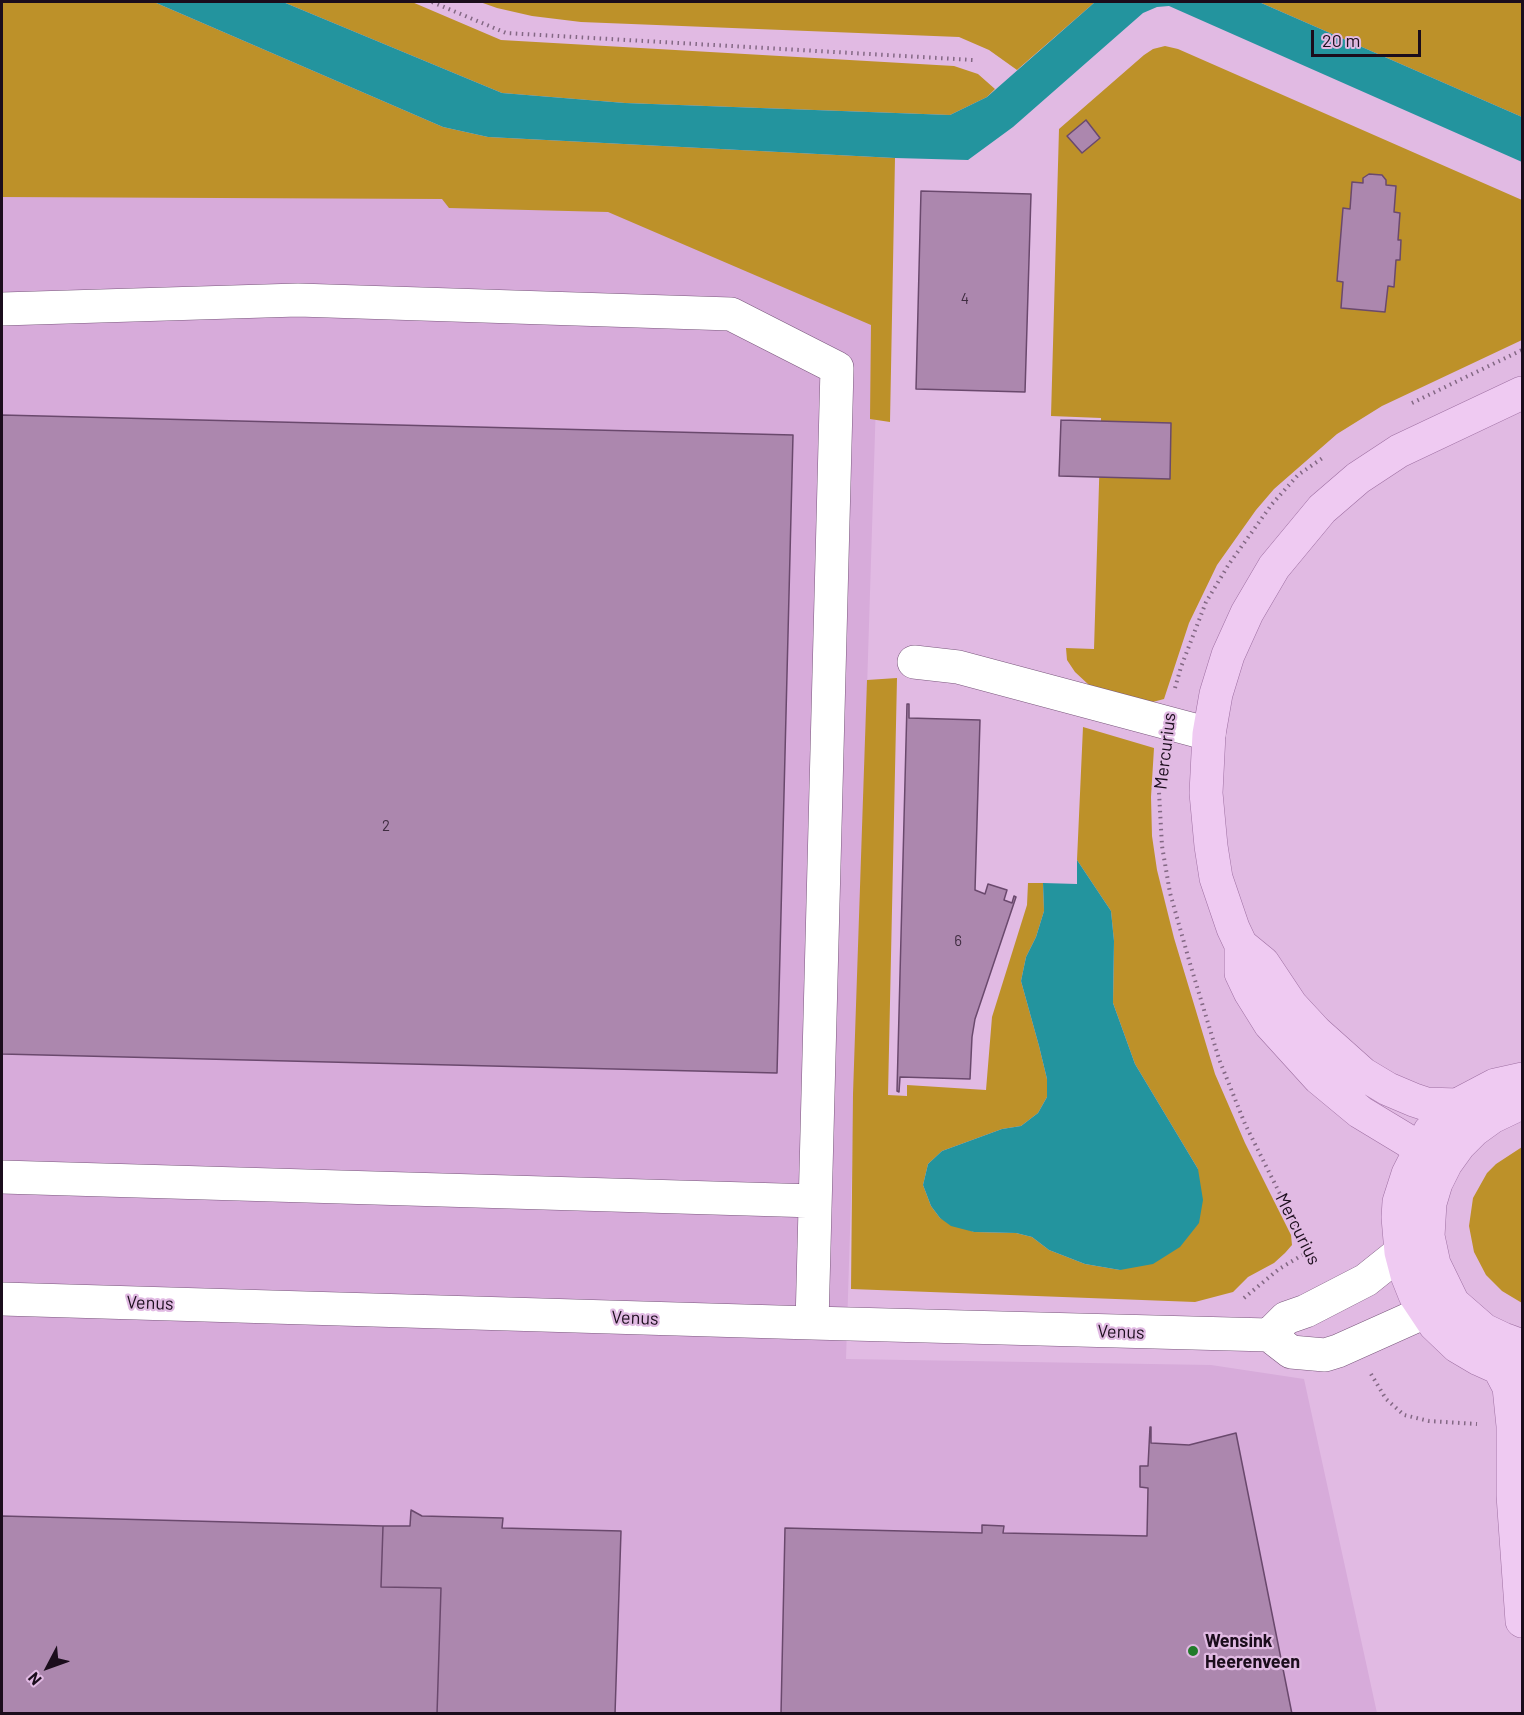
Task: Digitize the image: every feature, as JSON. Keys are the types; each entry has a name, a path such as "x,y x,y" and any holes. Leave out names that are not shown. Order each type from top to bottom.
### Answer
{"main road":[{"path":"1436,1183 1429,1163 1419,1150 1347,1102 1319,1078 1288,1046 1257,1006 1241,973 1241,945 1216,878 1206,793 1209,734 1216,694 1228,655 1247,613 1274,567 1322,509 1358,478 1399,451 1522,393"},
{"path":"1241,945 1263,963 1291,1005 1316,1032 1363,1074 1388,1089 1426,1104 1457,1105"},
{"path":"1522,1079 1495,1085 1457,1105 1430,1131 1408,1174 1399,1202 1401,1252 1410,1285 1439,1307 1522,1346"},
{"path":"1522,1089 1513,1107 1492,1117 1458,1145 1436,1183 1428,1215 1428,1236 1437,1271 1439,1307 1435,1324 1457,1346 1511,1372 1509,1387 1513,1426 1513,1495 1522,1622"}],"street":[{"path":"2,309 298,300 731,314 837,368 812,1323"},
{"path":"914,662 958,667 1209,734"},
{"path":"2,1177 815,1201"},
{"path":"1401,1252 1366,1280 1306,1311 1286,1318 1269,1335 1291,1352 1325,1355 1439,1307"},
{"name":"Venus","path":"2,1299 1269,1335"}],"path":[{"path":"432,2 506,33 973,60"},
{"path":"1405,406 1522,350"},
{"name":"Mercurius","path":"1318,1268 1245,1124 1219,1059 1176,915 1166,872 1160,819 1161,766 1171,703 1184,658 1206,602 1229,564 1272,504 1298,475 1330,453"},
{"path":"1204,1334 1279,1269 1309,1251"},
{"path":"1367,1365 1381,1393 1404,1415 1429,1421 1482,1424"}],"shaded area":[{"path":"2,2 154,2 443,127 488,137 895,158 890,422 870,419 871,325 608,212 449,208 442,199 2,197"},
{"path":"154,2 283,2 502,93 625,103 950,115 987,97 1095,2 1259,2 1522,117 1522,162 1169,6 1157,7 1143,13 1013,127 968,160 488,137 443,127"},
{"path":"283,2 412,2 501,40 954,66 978,74 995,89 987,97 950,115 625,103 502,93"},
{"path":"480,2 1095,2 1017,70 989,50 959,37 581,22 532,16"},
{"path":"1259,2 1522,2 1522,117"},
{"path":"1165,46 1178,49 1522,200 1522,340 1382,406 1337,434 1274,489 1256,510 1217,565 1189,623 1164,699 1149,703 1089,685 1075,672 1067,660 1066,648 1094,649 1101,418 1051,416 1059,129 1144,55 1153,49"},
{"path":"2,151 648,208 879,305 846,1359 1211,1365 1304,1379 1377,1713 2,1713"},
{"path":"897,678 888,1095 907,1096 907,1085 986,1090 992,1017 1027,905 1028,883 1043,883 1044,911 1036,937 1026,957 1021,981 1047,1079 1047,1097 1038,1113 1021,1126 1002,1129 942,1151 928,1164 923,1185 931,1206 940,1218 974,1232 1016,1233 1032,1237 1049,1250 1085,1264 1120,1270 1198,1169 1135,1064 1113,1003 1114,941 1111,911 1077,860 1083,727 1154,748 1151,797 1152,836 1157,870 1174,938 1215,1074 1245,1143 1291,1235 1292,1245 1285,1253 1274,1263 1248,1277 1233,1292 1195,1302 851,1289 853,1094 867,680"},
{"path":"1077,860 1111,911 1114,941 1113,1003 1135,1064 1198,1169 1203,1200 1199,1223 1180,1247 1153,1264 1120,1270 1085,1264 1049,1250 1032,1237 1016,1233 974,1232 951,1226 940,1218 931,1206 923,1185 928,1164 942,1151 1002,1129 1021,1126 1038,1113 1047,1097 1047,1079 1021,981 1026,957 1036,937 1044,911 1043,883 1077,884"},
{"path":"1522,1147 1522,1303 1502,1291 1486,1275 1474,1252 1469,1226 1473,1198 1487,1173 1496,1164"}],"building":[{"path":"1086,120 1100,138 1082,153 1067,136"},
{"path":"1369,174 1382,175 1386,180 1386,185 1396,186 1394,212 1400,213 1398,240 1401,240 1400,260 1396,260 1394,287 1388,286 1385,312 1341,308 1343,282 1337,281 1343,208 1350,209 1352,182 1363,183 1363,178"},
{"path":"921,191 1031,194 1025,392 916,389"},
{"path":"2,415 793,435 777,1073 2,1054"},
{"path":"1061,420 1171,423 1170,479 1059,476"},
{"path":"907,704 909,704 909,718 980,720 975,890 985,894 988,884 1007,890 1004,900 1012,903 1014,896 1016,897 975,1019 970,1079 900,1077 899,1092 897,1091"},
{"path":"1150,1427 1151,1443 1189,1445 1236,1433 1292,1714 781,1714 785,1528 982,1533 982,1525 1004,1526 1003,1533 1147,1536 1148,1488 1140,1487 1140,1466 1148,1466"},
{"path":"411,1510 422,1516 503,1518 502,1528 621,1531 615,1714 437,1714 441,1588 381,1587 383,1526 410,1526"},
{"path":"2,1516 383,1526 381,1587 441,1588 437,1714 2,1714"}],"place":[{"name":"Wensink Heerenveen","path":"1193,1651"}]}
